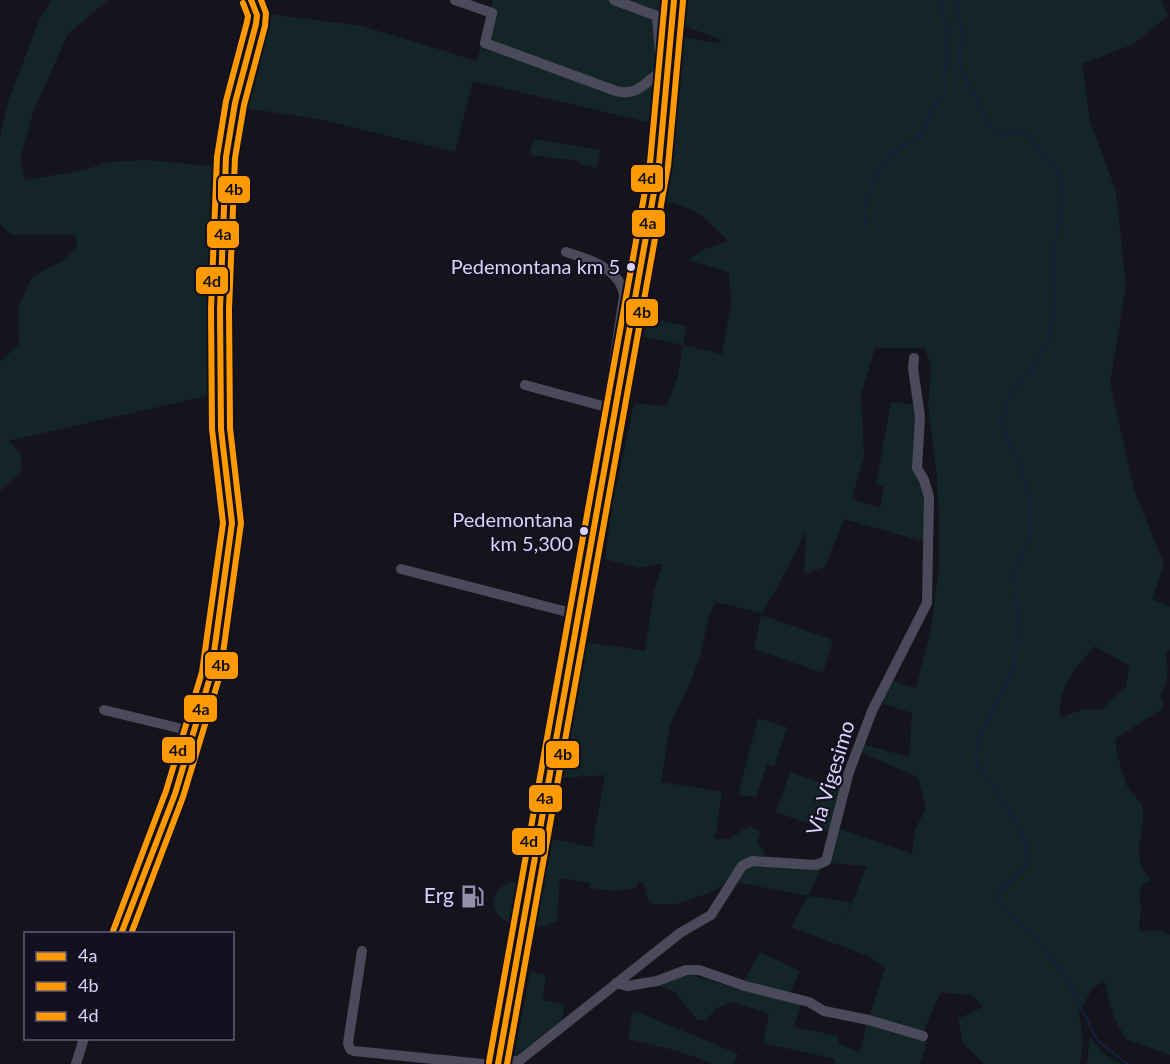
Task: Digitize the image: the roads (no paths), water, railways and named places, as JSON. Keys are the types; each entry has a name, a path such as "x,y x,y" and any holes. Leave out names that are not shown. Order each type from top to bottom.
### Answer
{"street":[{"path":"121,932 167,815 195,732 211,674 232,523 221,429 220,309 224,192 226,157 235,104 256,24 257,15 251,0"},
{"path":"455,0 492,13 485,43 615,90 628,93 636,91 654,75 668,67"},
{"path":"614,0 657,16 660,55 668,67"},
{"path":"498,1064 660,164 674,0"},
{"path":"566,252 603,266 623,287 624,297 609,397 614,419"},
{"name":"Via Vigesimo","path":"504,1064 520,1060 680,933 711,915 742,866 752,861 816,865 826,861 849,772 872,711 927,603 929,497 924,480 917,468 920,417 913,368 914,358"},
{"path":"525,385 610,408"},
{"path":"401,569 579,615"},
{"path":"104,710 195,732"},
{"path":"362,951 348,1043 350,1048 354,1051 483,1064"},
{"path":"616,983 627,986 647,983 686,970 699,970 745,986 809,1002 824,1011 869,1020 923,1036"},
{"path":"76,1064 83,1040"}],"waterway":[{"path":"866,228 864,206 875,175 894,151 918,138 925,129 932,109 945,93 946,41 949,33 940,9 944,0"},
{"path":"955,0 961,31 960,68 986,118 999,136 1007,135 1012,130 1026,133 1061,175 1063,197 1054,251 1055,302 1049,340 1030,372 1011,391 1000,421 1029,493 1029,538 1014,572 1018,619 1016,663 978,740 976,756 978,767 997,789 1023,836 1028,864 1000,891 997,898 1001,906 1034,935 1070,984 1097,1040 1127,1064"}],"place":[{"name":"Pedemontana km 5","path":"631,267"},
{"name":"Pedemontana km 5,300","path":"584,531"},
{"name":"Erg","path":"472,896"}]}
